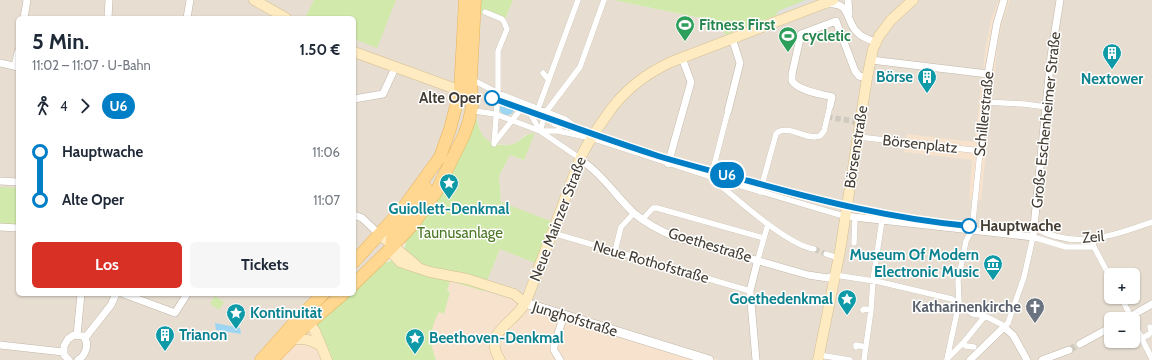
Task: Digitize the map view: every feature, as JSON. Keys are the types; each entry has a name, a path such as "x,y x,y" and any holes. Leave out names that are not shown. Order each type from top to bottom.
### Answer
{"main road":[{"path":"356,261 385,243 403,235 414,223 436,192 453,159 469,121 472,110 466,92 464,0"},
{"path":"356,282 370,268 385,243 417,203 433,176 436,163 450,129 466,92 474,81 474,0"},
{"name":"Neue Mainzer Straße","path":"500,360 495,349 496,336 525,303 580,159 591,138 615,104 633,86 654,71 732,38 833,0"},
{"name":"Börsenstraße","path":"818,357 835,275 834,255 852,218 859,137 871,60 876,42 891,20 913,0"},
{"path":"260,2 283,16"},
{"path":"356,53 395,68 466,92"},
{"path":"370,268 381,263 404,260 403,235"},
{"name":"Junghofstraße","path":"385,243 393,254 420,269 467,279 514,294 525,303"},
{"path":"272,360 290,340 321,296"},
{"path":"261,360 293,324 306,319 340,296"},
{"path":"306,319 315,331 327,360"},
{"path":"290,340 300,338 306,339 321,346"}],"street":[{"path":"24,16 27,0"},
{"path":"108,16 109,0"},
{"path":"187,16 190,0"},
{"path":"538,109 578,0"},
{"path":"540,131 546,112 580,67 604,0"},
{"path":"848,0 849,14 857,32 876,42"},
{"name":"Schillerstraße","path":"946,360 959,303 958,281 966,241 972,231 988,74 997,23 1004,0"},
{"name":"Große Eschenheimer Straße","path":"1033,237 1051,56 1060,1"},
{"path":"819,6 828,4 837,5 849,14"},
{"path":"486,12 502,19 507,29 498,51 498,93 495,114 494,144 511,120 525,104"},
{"path":"760,192 776,134 778,132 785,130 813,137 820,136 824,131 832,97 802,89 797,87 792,82 792,74 801,34 836,21 855,71 859,76 868,78"},
{"path":"710,177 740,63 732,38"},
{"path":"668,164 691,82 682,58"},
{"path":"871,60 988,74"},
{"path":"0,63 16,67"},
{"path":"356,99 383,94 395,68"},
{"path":"543,73 548,79"},
{"path":"474,81 498,93 563,119 591,138"},
{"path":"986,102 1046,107"},
{"path":"525,104 540,131"},
{"path":"475,111 495,114 540,131 578,157"},
{"path":"540,131 556,126 563,119"},
{"path":"556,126 668,164 852,218 1033,237 1024,277 1008,323 970,360"},
{"name":"Börsenplatz","path":"859,137 980,151"},
{"name":"Goethestraße","path":"586,163 597,172 642,220 675,237 808,275 828,278 835,275"},
{"path":"710,177 768,224 807,249 814,249"},
{"path":"0,181 16,182"},
{"path":"642,220 653,208 657,208 764,238"},
{"path":"615,251 621,227 634,213"},
{"path":"356,215 362,218 385,243"},
{"path":"852,218 854,243"},
{"path":"864,360 871,310 872,280 882,221"},
{"name":"Zeil","path":"1035,228 1048,235 1069,239 1092,239 1113,235 1152,222"},
{"path":"756,360 750,291 768,224"},
{"path":"0,227 16,228"},
{"name":"Neue Rothofstraße","path":"553,233 750,291"},
{"name":"Zeil","path":"1033,237 1066,247 1094,247"},
{"path":"1092,239 1094,247 1105,268"},
{"path":"826,254 834,255"},
{"path":"835,275 872,280 952,299 973,314 985,316 1001,324 1013,335 1027,360"},
{"path":"77,335 81,296"},
{"path":"83,359 86,345 85,338 111,305 115,296"},
{"path":"129,296 175,313 186,296"},
{"name":"Junghofstraße","path":"525,303 709,360"},
{"path":"1140,312 1152,304"},
{"path":"863,310 871,310"},
{"path":"560,360 554,350 554,346 564,316"},
{"path":"946,360 985,316"},
{"path":"1142,338 1151,332 1150,327"},
{"path":"1080,344 1104,331"},
{"path":"69,360 64,352 64,346 68,339 77,335 85,338"},
{"path":"1140,335 1152,358"},
{"path":"962,343 966,346 974,347"},
{"path":"0,345 64,352"},
{"path":"856,347 856,345 866,347"},
{"path":"1042,360 1069,350"},
{"path":"818,357 850,360"}],"shaded area":[{"path":"0,0 480,0 504,22 513,0 613,0 720,22 725,35 817,0 1152,0 1152,360 719,360 483,291 500,249 501,201 499,176 510,155 524,160 526,134 519,141 511,145 489,142 480,131 475,111 436,192 356,282 356,16 16,16 16,296 340,296 272,360 0,360"},
{"path":"806,0 817,0 776,16 778,11"},
{"path":"999,0 1010,0 1002,22 997,51 981,200 969,199 972,160 904,152 907,134 975,142 985,51 991,20"},
{"path":"450,281 719,360 436,360 431,346 431,332 439,311 443,314 450,292 447,291"},
{"path":"309,323 323,360 272,360"}],"green space":[{"path":"314,0 396,0 377,48 356,40 356,16 306,16"},
{"path":"480,0 513,0 504,22 479,13"},
{"path":"613,0 817,0 725,35 720,22"},
{"name":"Taunusanlage","path":"475,111 479,128 489,141 494,143 510,145 527,135 535,133 524,160 510,155 499,176 501,202 553,222 538,264 500,249 483,291 450,281 447,291 450,292 444,314 439,312 432,330 432,347 436,360 331,360 316,323 342,296 356,296 356,282 370,268 402,257 410,227"},
{"path":"0,187 16,188 16,226 0,224"},
{"path":"215,296 224,302 219,310 210,304"}],"water":[{"path":"507,99 514,104 515,107 510,114 507,115 500,110 499,107 504,100"},
{"path":"215,323 240,328 241,334 216,330"}],"tunnel":[{"path":"827,117 853,121 860,128"},
{"path":"814,249 826,254"},
{"path":"1069,350 1080,344"}],"metro line":[{"name":"U6","path":"492,98 660,156 801,196 854,208 969,226"}],"place":[{"name":"Fitness First","path":"685,42"},
{"name":"cycletic","path":"788,53"},
{"name":"Nextower","path":"1112,70"},
{"name":"Börse","path":"927,94"},
{"name":"Alte Oper","path":"492,98"},
{"name":"Guiollett-Denkmal","path":"449,200"},
{"name":"Hauptwache","path":"969,226"},
{"name":"Museum Of Modern Electronic Music","path":"993,281"},
{"name":"Goethedenkmal","path":"847,316"},
{"name":"Katharinenkirche","path":"1035,324"},
{"name":"Kontinuität","path":"236,330"},
{"name":"Trianon","path":"165,352"},
{"name":"Beethoven-Denkmal","path":"415,355"}]}
